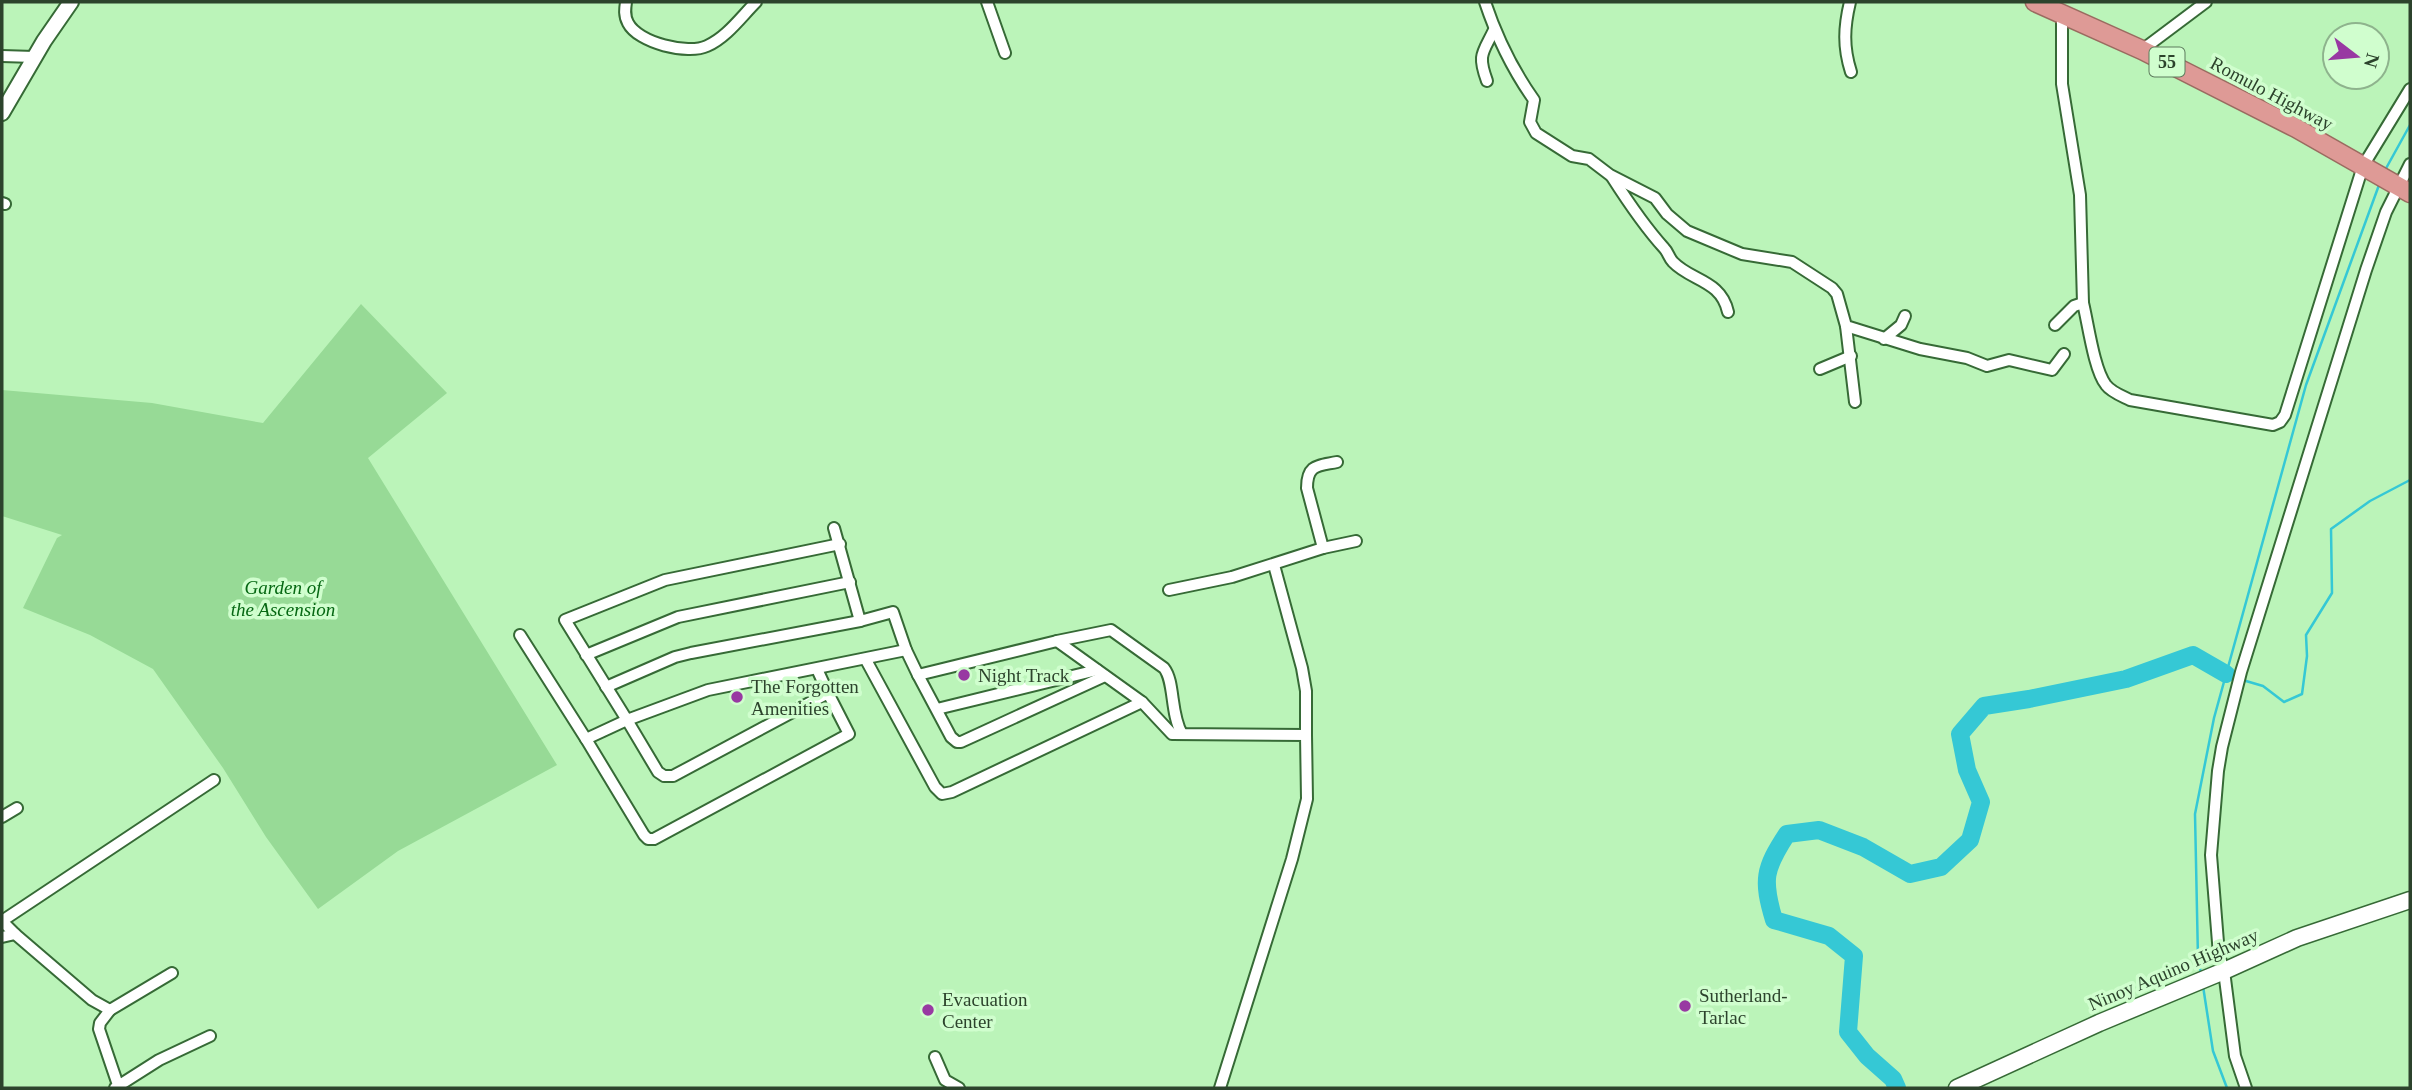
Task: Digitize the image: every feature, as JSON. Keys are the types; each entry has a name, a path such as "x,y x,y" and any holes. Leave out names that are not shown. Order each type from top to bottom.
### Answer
{"highway":[{"name":"Romulo Highway","path":"2035,2 2142,50 2296,128 2401,188"}],"main road":[{"name":"Ninoy Aquino Highway","path":"1956,1088 2297,938 2410,900"}],"street":[{"path":"2,113 34,57 71,2"},
{"path":"626,2 626,18 637,33 667,46 691,50 715,42 756,2"},
{"path":"987,2 1005,52"},
{"path":"1485,2 1494,30 1516,74 1534,100 1530,122 1536,133 1572,156 1589,159 1610,175 1655,198 1667,214 1687,231 1742,254 1792,262 1819,278 1837,294 1846,326 1855,402"},
{"path":"1850,2 1844,35 1844,53 1851,72"},
{"path":"2142,50 2206,2"},
{"path":"2062,14 2062,84 2080,195 2083,303 2099,372 2106,385 2130,400 2273,425 2280,422 2285,415 2366,168 2410,89"},
{"path":"1487,81 1481,65 1481,56 1494,30"},
{"path":"2,56 34,57"},
{"path":"2246,1088 2235,1056 2221,973 2211,855 2222,747 2241,672 2379,229 2401,188 2410,164"},
{"path":"1610,175 1673,262 1710,284 1727,304 1728,312"},
{"path":"2055,326 2074,306 2083,303"},
{"path":"1884,339 1900,325 1905,316"},
{"path":"1846,326 1920,349 1967,358 1987,366 2009,360 2052,370 2064,354"},
{"path":"1820,369 1851,356"},
{"path":"1323,548 1307,488 1307,478 1314,467 1337,461"},
{"path":"834,528 860,621"},
{"path":"1169,590 1232,577 1323,548 1356,541"},
{"path":"565,620 665,580 839,544"},
{"path":"1220,1088 1292,859 1307,799 1306,691 1274,565"},
{"path":"586,654 678,617 850,582"},
{"path":"557,609 658,772 668,776 828,693"},
{"path":"606,687 675,657 860,621 893,612 918,675 951,737 957,742 1101,673"},
{"path":"918,675 1104,630 1114,631 1166,670 1173,710 1182,734"},
{"path":"520,635 646,838 654,839 849,734 817,669"},
{"path":"1058,641 1142,702 1154,712 1168,732 1177,735 1306,735"},
{"path":"586,739 690,695 906,650"},
{"path":"866,660 935,787 942,794 952,792 1142,702"},
{"path":"937,709 1101,673"},
{"path":"1154,712 1173,710"},
{"path":"110,1010 92,1000 2,921 214,780"},
{"path":"2,817 17,808"},
{"path":"2,937 15,934"},
{"path":"172,974 110,1010 100,1023 99,1029 117,1087 159,1060 209,1036"},
{"path":"935,1057 945,1080 960,1088"}],"green space":[{"name":"Garden of the Ascension","path":"361,304 447,393 368,458 557,765 398,851 318,909 153,669 90,635 23,608 57,538 62,535 2,516 2,390 152,403 263,423"}],"waterway":[{"path":"2384,172 2410,125"},
{"path":"2201,973 2198,959 2195,814 2214,718 2306,385 2379,185"},
{"path":"2246,681 2263,686 2284,702 2302,694 2307,656 2306,635 2332,593 2331,529 2370,501 2410,480"},
{"path":"1897,1088 1893,1079 1867,1056 1848,1032 1854,956 1829,936 1774,920 1767,875 1787,834 1819,830 1863,847 1910,874 1941,867 1970,840 1981,802 1967,770 1960,734 1984,706 2126,679 2193,655 2226,674"},
{"path":"2203,986 2213,1051 2227,1088"}],"place":[{"name":"Night Track","path":"964,675"},
{"name":"The Forgotten Amenities","path":"737,697"},
{"name":"Sutherland- Tarlac","path":"1685,1006"},
{"name":"Evacuation Center","path":"928,1010"}]}
